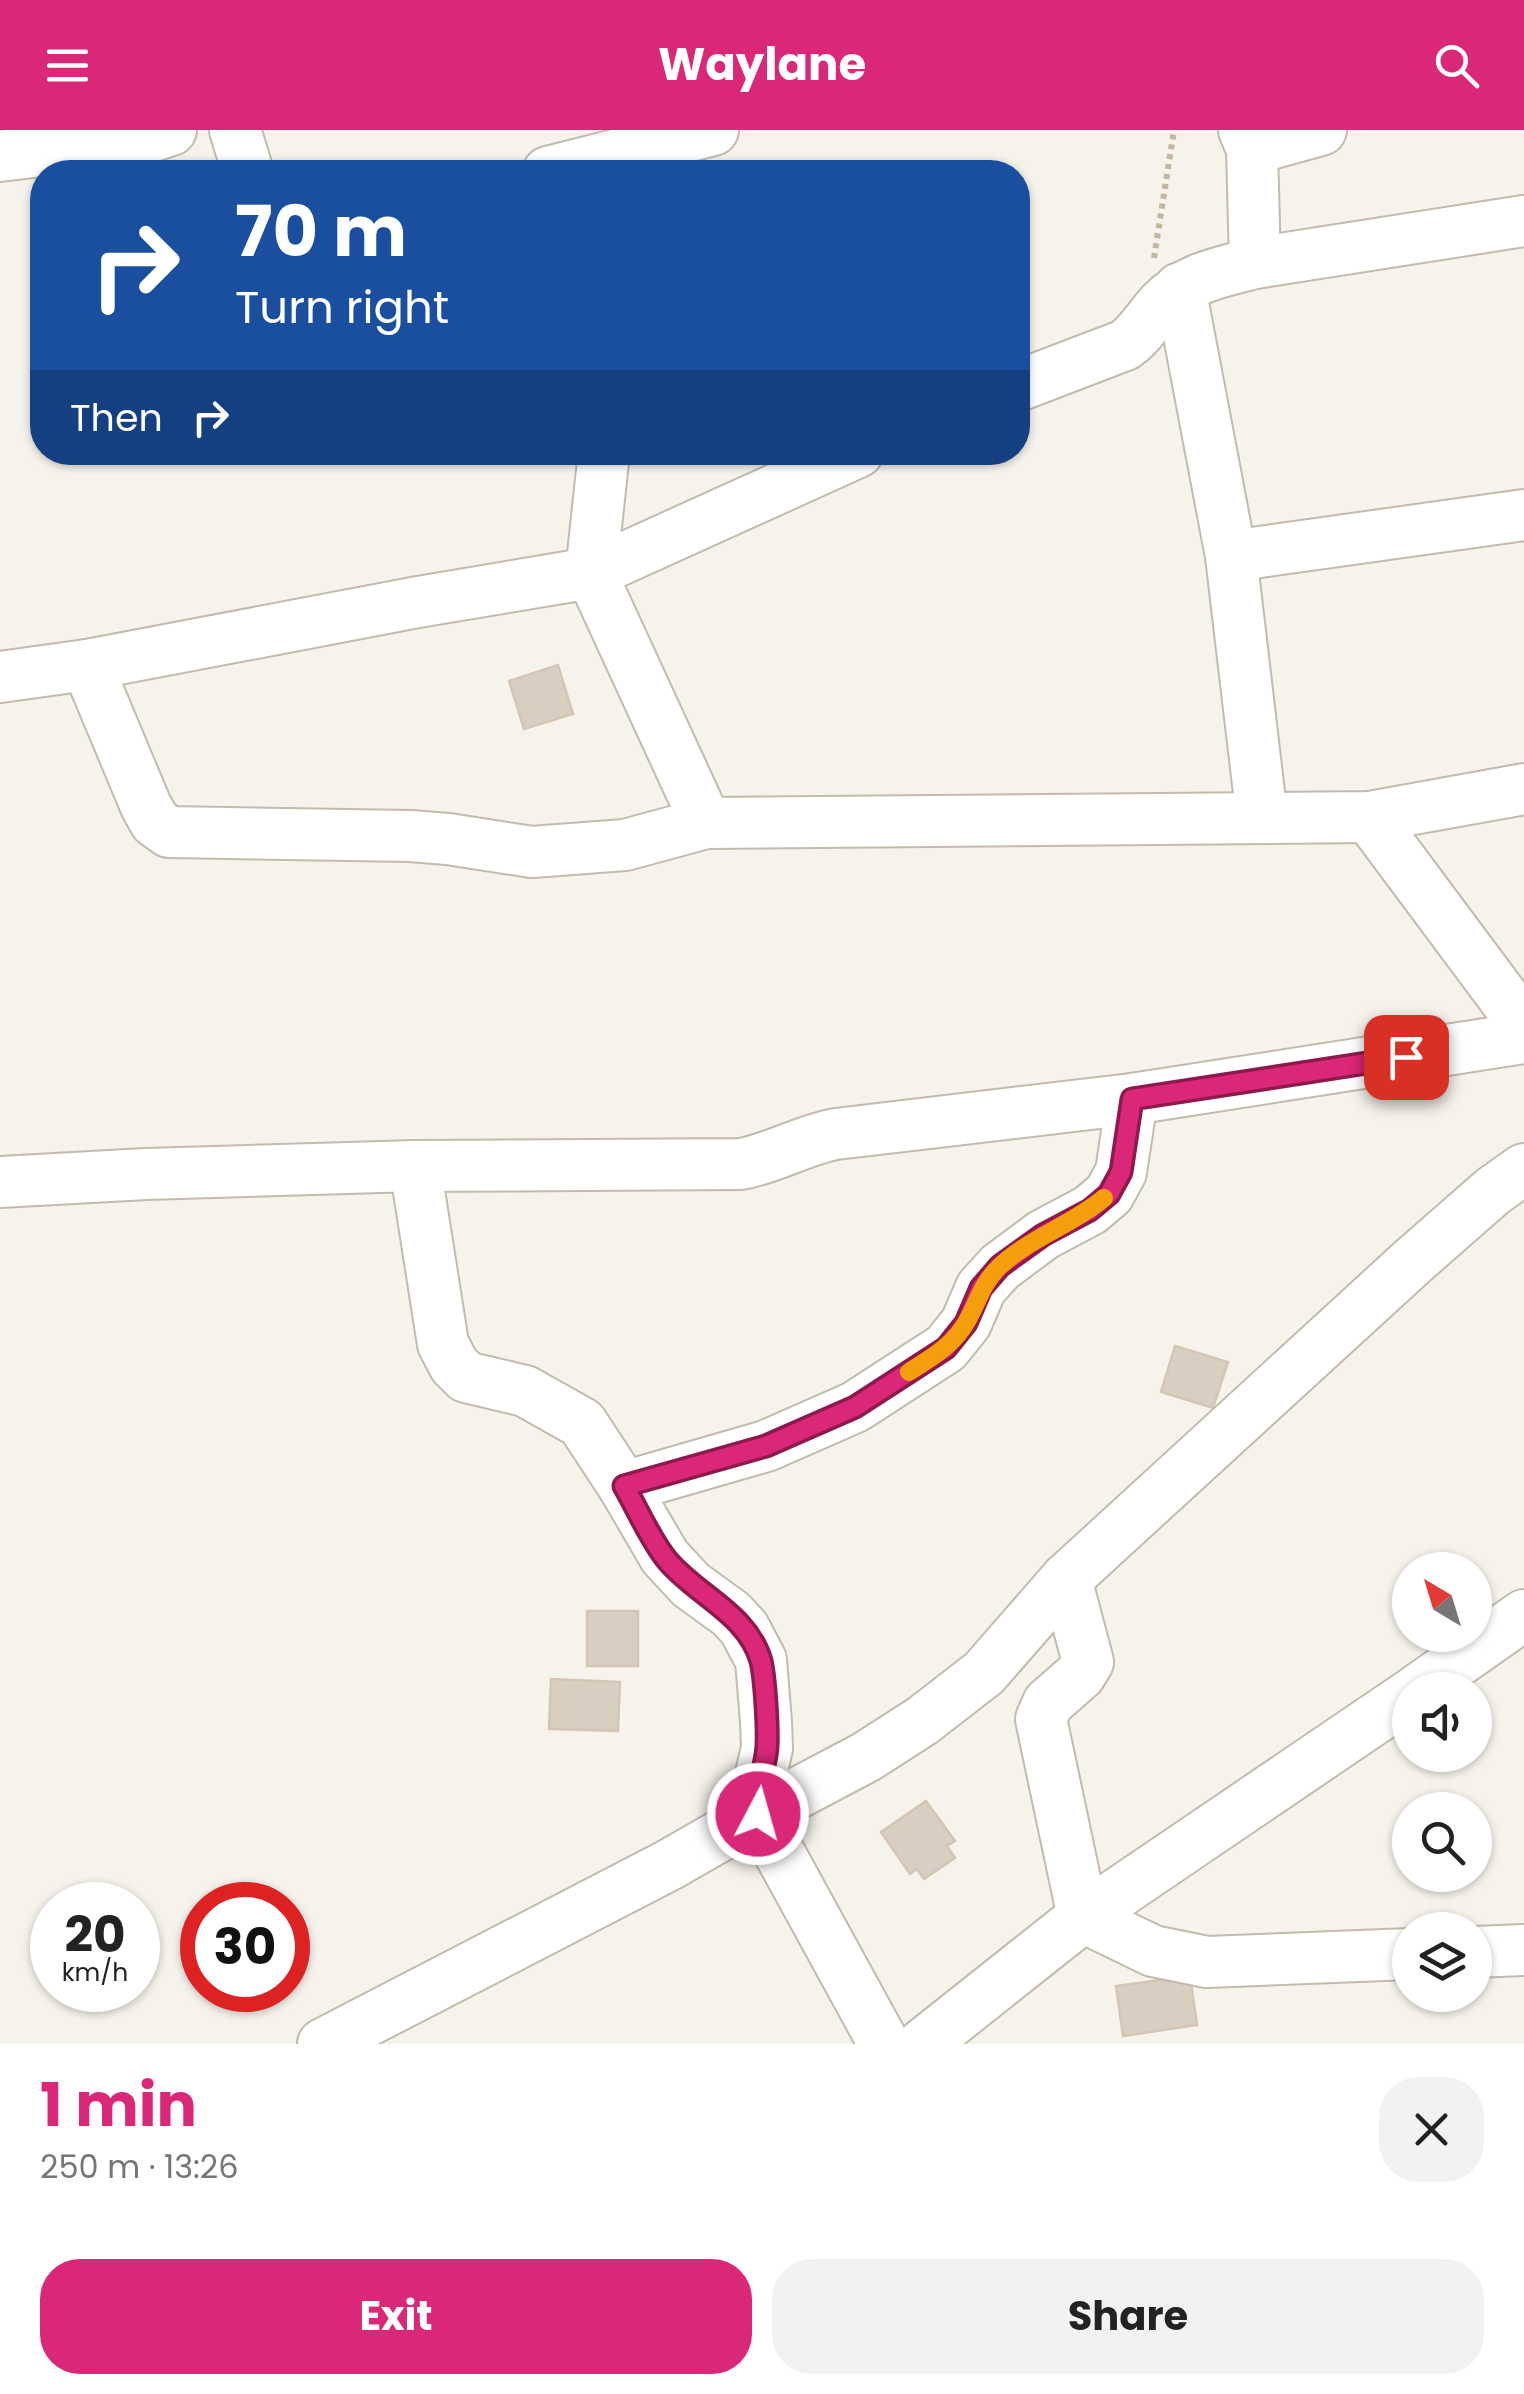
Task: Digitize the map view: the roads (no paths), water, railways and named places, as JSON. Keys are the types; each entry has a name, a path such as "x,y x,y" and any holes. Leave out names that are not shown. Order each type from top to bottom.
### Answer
{"street":[{"path":"0,156 147,138 172,130"},
{"path":"234,130 244,160"},
{"path":"556,160 714,130"},
{"path":"1255,263 1248,140 1321,130"},
{"path":"1166,280 1524,221"},
{"path":"1030,381 1137,337 1161,305 1166,280"},
{"path":"1166,280 1231,556 1262,818"},
{"path":"603,465 591,573 706,823"},
{"path":"0,678 591,573 829,465"},
{"path":"1231,556 1524,515"},
{"path":"86,665 146,806 155,822 170,832 410,836 532,852 625,845 706,823 1368,818 1524,788"},
{"path":"1368,818 1524,1025"},
{"path":"0,1182 415,1166 741,1164 814,1138 1132,1099 1524,1038"},
{"path":"624,1486 766,1446 855,1407 946,1348 966,1323 981,1288 1000,1266 1109,1194 1121,1172 1132,1099"},
{"path":"415,1166 443,1344 454,1364 466,1377 525,1391 582,1422 665,1558 744,1628 760,1660 767,1748 756,1800 758,1814 884,2044"},
{"path":"322,2044 670,1866 866,1757 922,1721 984,1673 1066,1579 1412,1262 1524,1169"},
{"path":"1066,1579 1088,1662 1080,1675 1048,1702 1040,1719 1083,1917"},
{"path":"1443,1672 1524,1615"},
{"path":"923,2044 1083,1917 1392,1707"},
{"path":"1083,1917 1153,1951 1207,1962 1392,1955"},
{"path":"1492,1951 1524,1950"}]}
